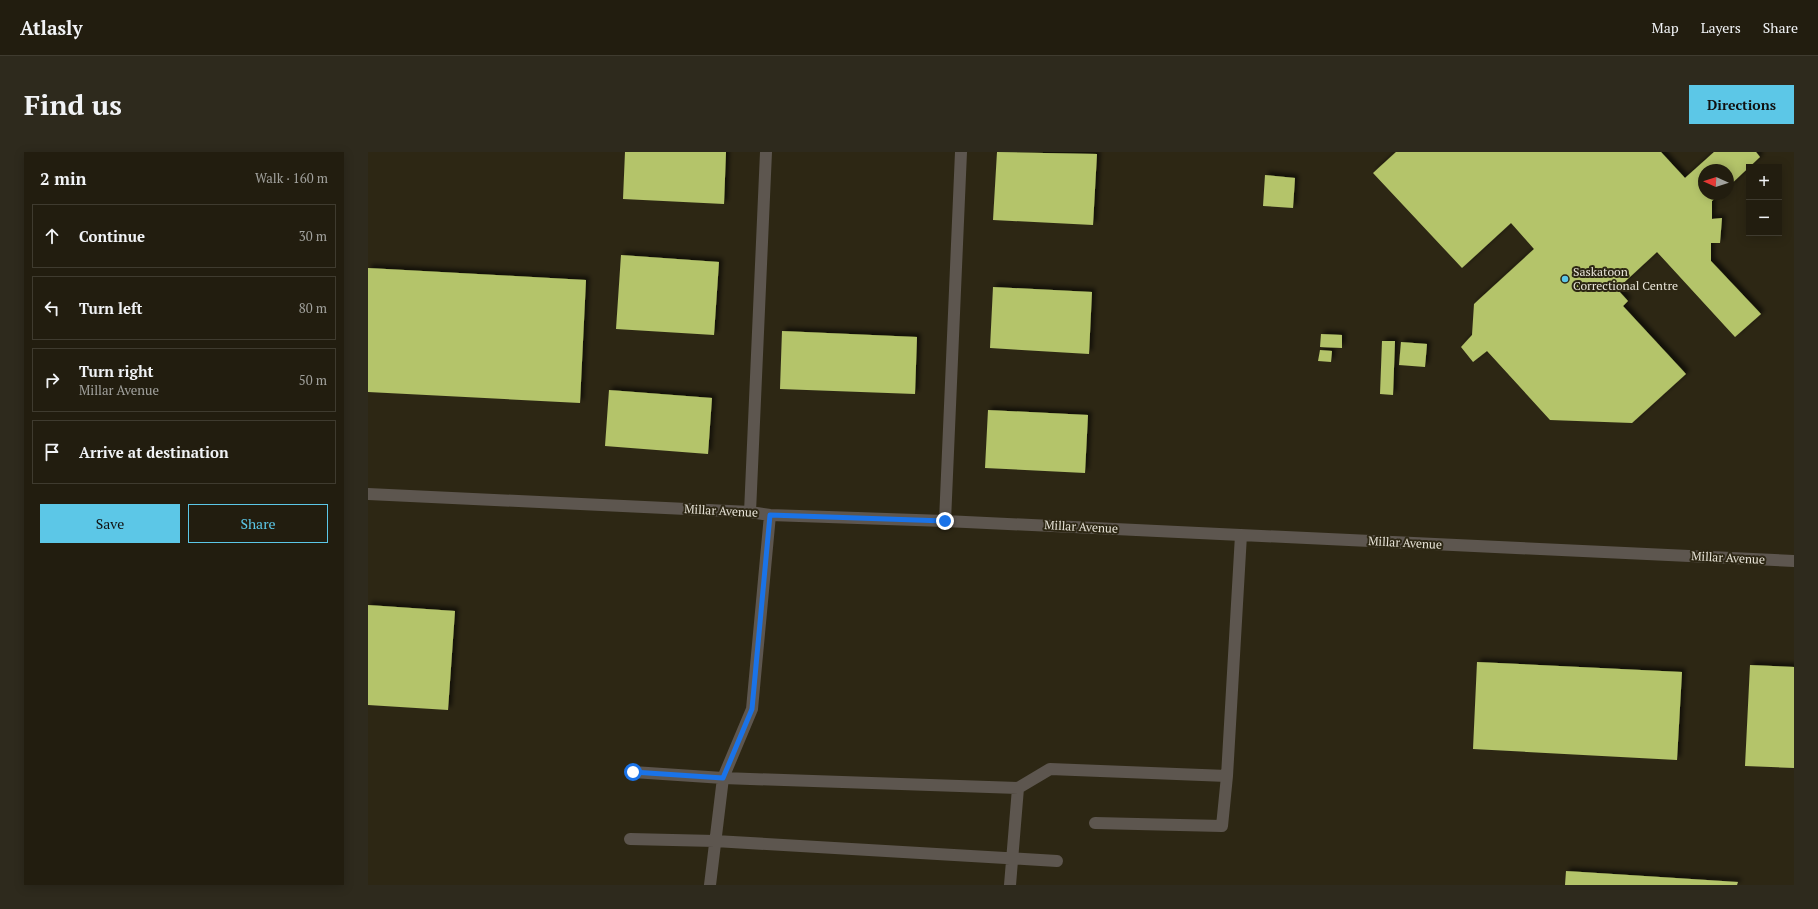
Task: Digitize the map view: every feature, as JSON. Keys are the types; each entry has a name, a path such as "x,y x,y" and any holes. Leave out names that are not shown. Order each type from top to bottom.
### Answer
{"street":[{"path":"750,512 766,152"},
{"path":"945,521 961,152"},
{"name":"Millar Avenue","path":"368,494 750,512 770,515 945,521 1794,561"},
{"path":"710,885 723,778 752,709 770,515"},
{"path":"1095,823 1222,826 1227,776 1241,535"},
{"path":"633,772 723,778 1018,788 1050,769 1227,776"},
{"path":"1010,885 1018,788"},
{"path":"630,839 715,841 1057,861"}],"building":[{"path":"625,152 726,152 724,204 623,199"},
{"path":"997,152 1097,154 1093,225 993,220"},
{"name":"Saskatoon Correctional Centre","path":"1396,152 1661,152 1685,178 1698,166 1698,200 1713,200 1712,219 1722,218 1720,243 1711,243 1711,261 1761,314 1735,337 1657,252 1617,289 1628,301 1623,306 1686,374 1632,423 1550,420 1487,351 1473,362 1461,347 1472,335 1474,304 1534,249 1511,223 1462,268 1373,173"},
{"name":"Saskatoon Correctional Centre","path":"1714,152 1756,152 1760,157 1753,164 1746,164 1746,170 1734,181 1734,164 1701,164"},
{"path":"1265,175 1295,178 1293,208 1263,206"},
{"path":"621,255 719,262 714,335 616,329"},
{"path":"368,268 586,280 580,403 368,392"},
{"path":"993,287 1092,292 1089,354 990,348"},
{"path":"782,331 917,337 915,394 780,389"},
{"path":"1321,334 1342,335 1342,348 1320,347"},
{"path":"1382,341 1395,341 1393,395 1380,394"},
{"path":"1401,342 1427,344 1425,367 1399,365"},
{"path":"1320,350 1332,351 1331,362 1318,361"},
{"path":"609,390 712,398 708,454 605,446"},
{"path":"988,410 1088,415 1085,473 985,468"},
{"path":"368,605 455,611 448,710 368,705"},
{"path":"1477,662 1682,672 1677,760 1473,749"},
{"path":"1750,665 1794,667 1794,768 1745,766"},
{"path":"1566,871 1738,882 1737,885 1565,885"}],"place":[{"name":"Saskatoon Correctional Centre","path":"1565,279"}],"route":[{"path":"633,772 723,778 752,709 770,515 945,521"}]}
